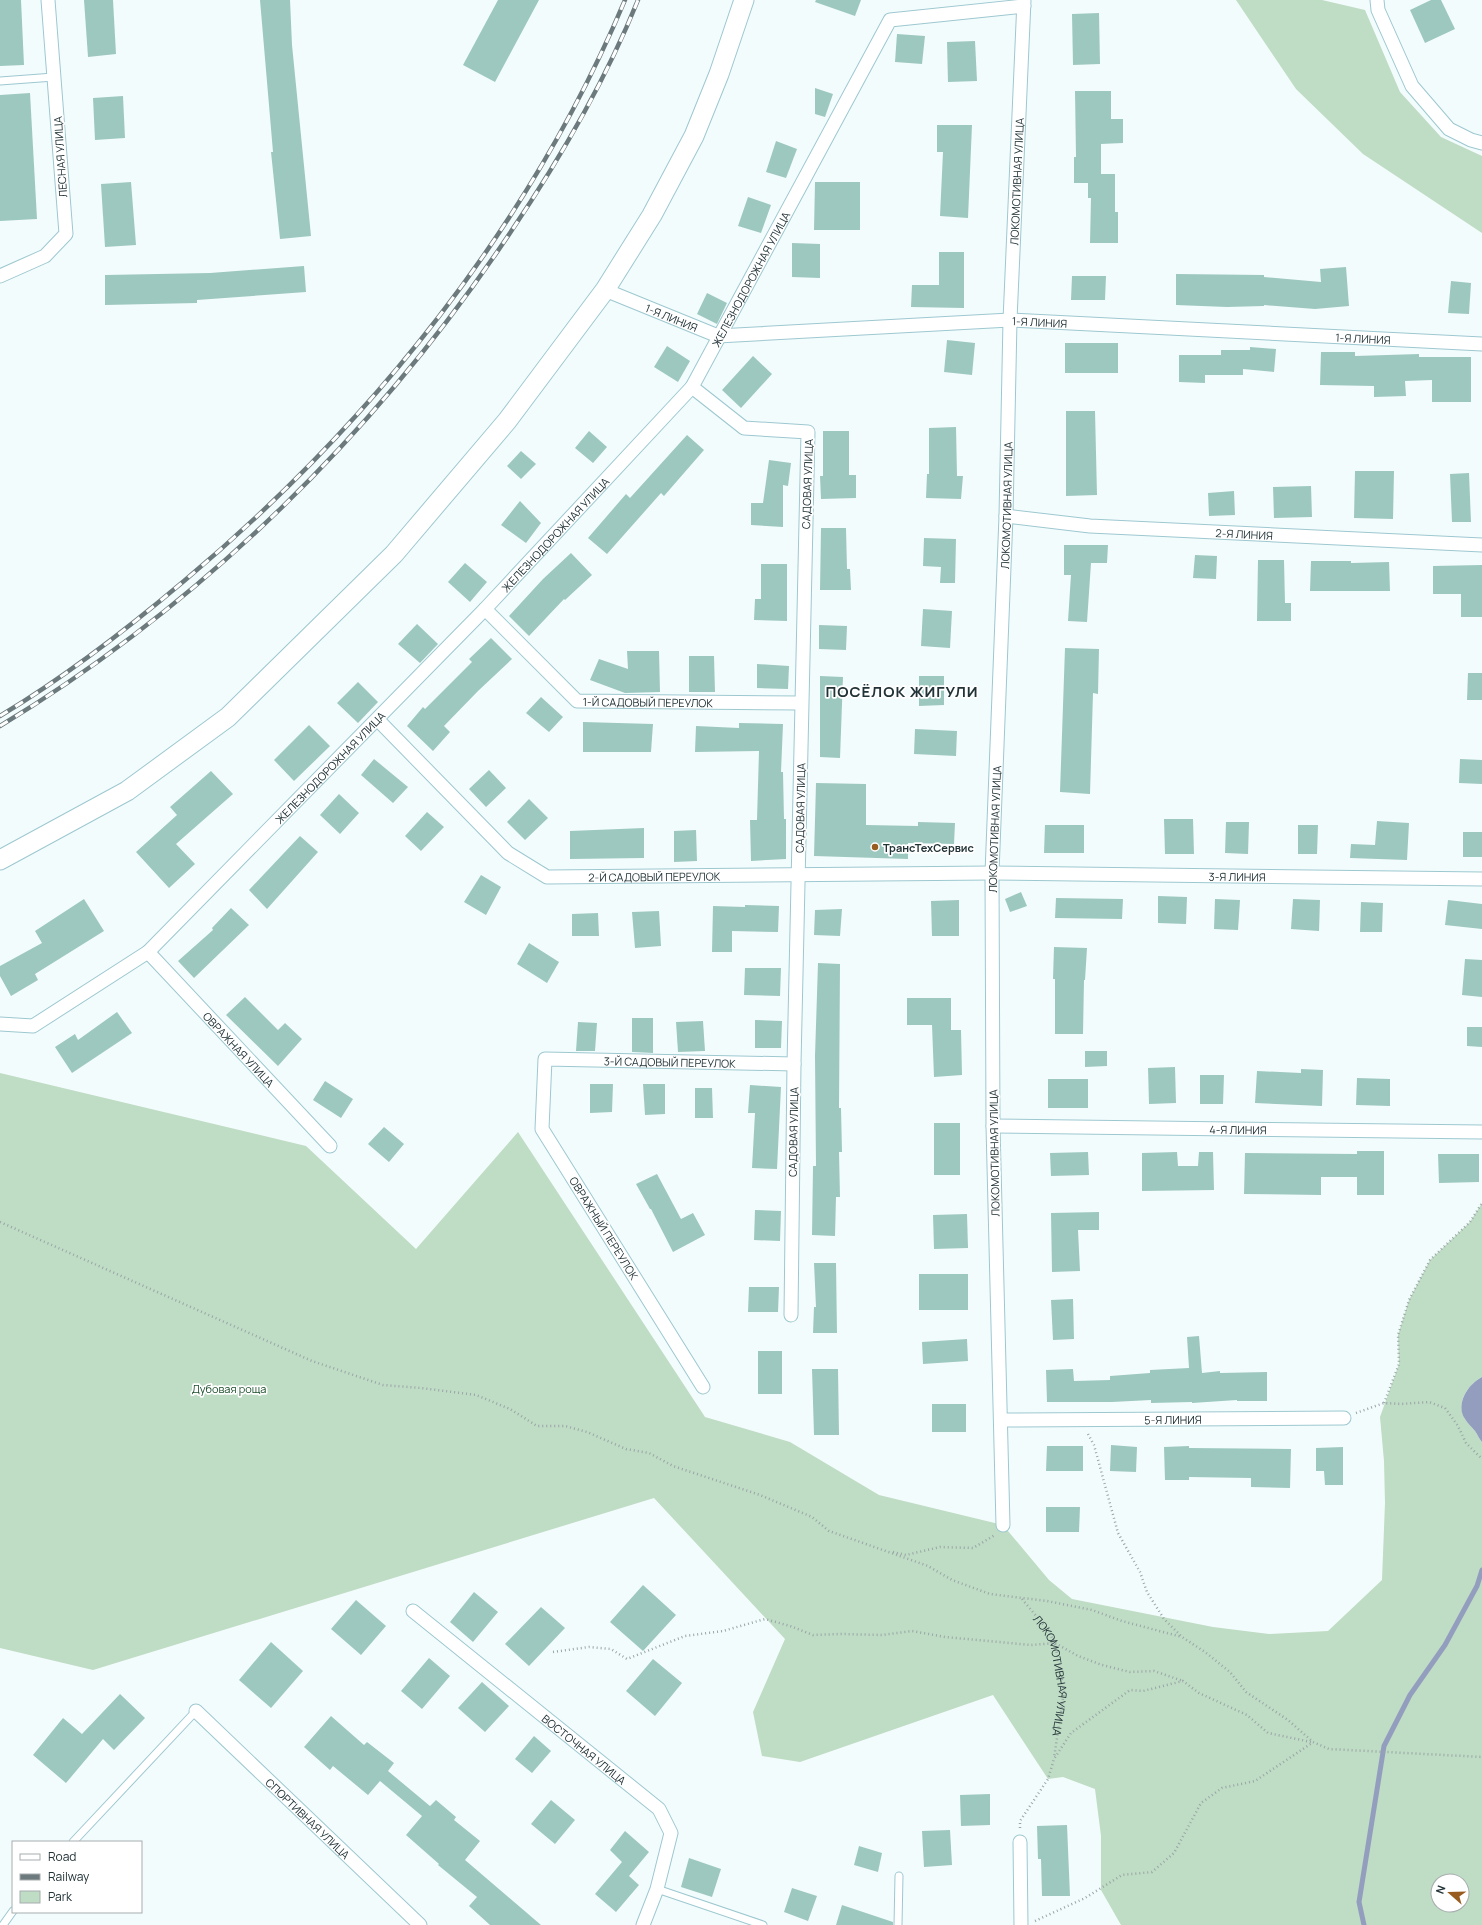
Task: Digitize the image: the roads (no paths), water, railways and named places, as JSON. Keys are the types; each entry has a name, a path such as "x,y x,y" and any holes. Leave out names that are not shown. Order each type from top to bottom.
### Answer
{"street":[{"name":"ЛЕСНАЯ УЛИЦА","path":"0,276 45,256 66,234 48,0"},
{"path":"0,860 127,790 228,717 394,554 507,421 605,290 652,214 694,136 719,74 744,0"},
{"path":"1377,0 1378,10 1412,86 1449,129 1471,140 1482,143"},
{"name":"ЛОКОМОТИВНАЯ УЛИЦА","path":"1003,1525 993,1126 992,873 1006,516 1010,320 1024,3"},
{"name":"ЖЕЛЕЗНОДОРОЖНАЯ УЛИЦА","path":"0,1024 32,1026 148,952 378,720 485,609 692,387 718,336 890,20 1024,3"},
{"name":"1-Я ЛИНИЯ","path":"605,290 718,336 1010,320 1482,344"},
{"name":"САДОВАЯ УЛИЦА","path":"692,387 744,428 808,432 794,1064 791,1315"},
{"name":"2-Я ЛИНИЯ","path":"1006,516 1090,526 1482,545"},
{"name":"1-Й САДОВЫЙ ПЕРЕУЛОК","path":"485,609 577,701 801,703"},
{"name":"2-Й САДОВЫЙ ПЕРЕУЛОК","path":"378,720 508,853 547,877 992,873"},
{"name":"3-Я ЛИНИЯ","path":"992,873 1482,879"},
{"name":"ОВРАЖНАЯ УЛИЦА","path":"148,952 330,1146"},
{"name":"3-Й САДОВЫЙ ПЕРЕУЛОК","path":"545,1059 794,1064"},
{"name":"ОВРАЖНЫЙ ПЕРЕУЛОК","path":"545,1059 542,1129 703,1387"},
{"name":"4-Я ЛИНИЯ","path":"993,1126 1482,1132"},
{"name":"5-Я ЛИНИЯ","path":"1001,1420 1344,1418"},
{"name":"ВОСТОЧНАЯ УЛИЦА","path":"413,1611 659,1810 671,1833 657,1889 643,1925"},
{"name":"СПОРТИВНАЯ УЛИЦА","path":"196,1711 420,1925"},
{"path":"1020,1842 1027,1923"}],"lane":[{"path":"0,81 54,77"},
{"path":"73,1841 196,1711"},
{"path":"898,1925 899,1876"},
{"path":"657,1889 763,1925"},
{"path":"3,1925 12,1912"}],"water":[{"path":"1482,1377 1482,1442 1465,1419 1461,1407 1464,1395 1468,1389"}],"waterway":[{"path":"1364,1925 1359,1902 1384,1746 1410,1695 1445,1645 1477,1586 1482,1570"}],"railway":[{"path":"0,716 95,652 184,581 253,520 318,456 381,388 439,316 493,242 542,164 586,83 625,0"},
{"path":"0,726 75,678 147,625 216,568 282,507 344,443 403,376 459,306 529,205 564,148 596,90 611,61 638,0"}],"place":[{"name":"ТрансТехСервис","path":"875,847"}],"district":[{"name":"ПОСЁЛОК ЖИГУЛИ","path":"902,691"}],"park label":[{"name":"Дубовая роща","path":"229,1388"}]}
